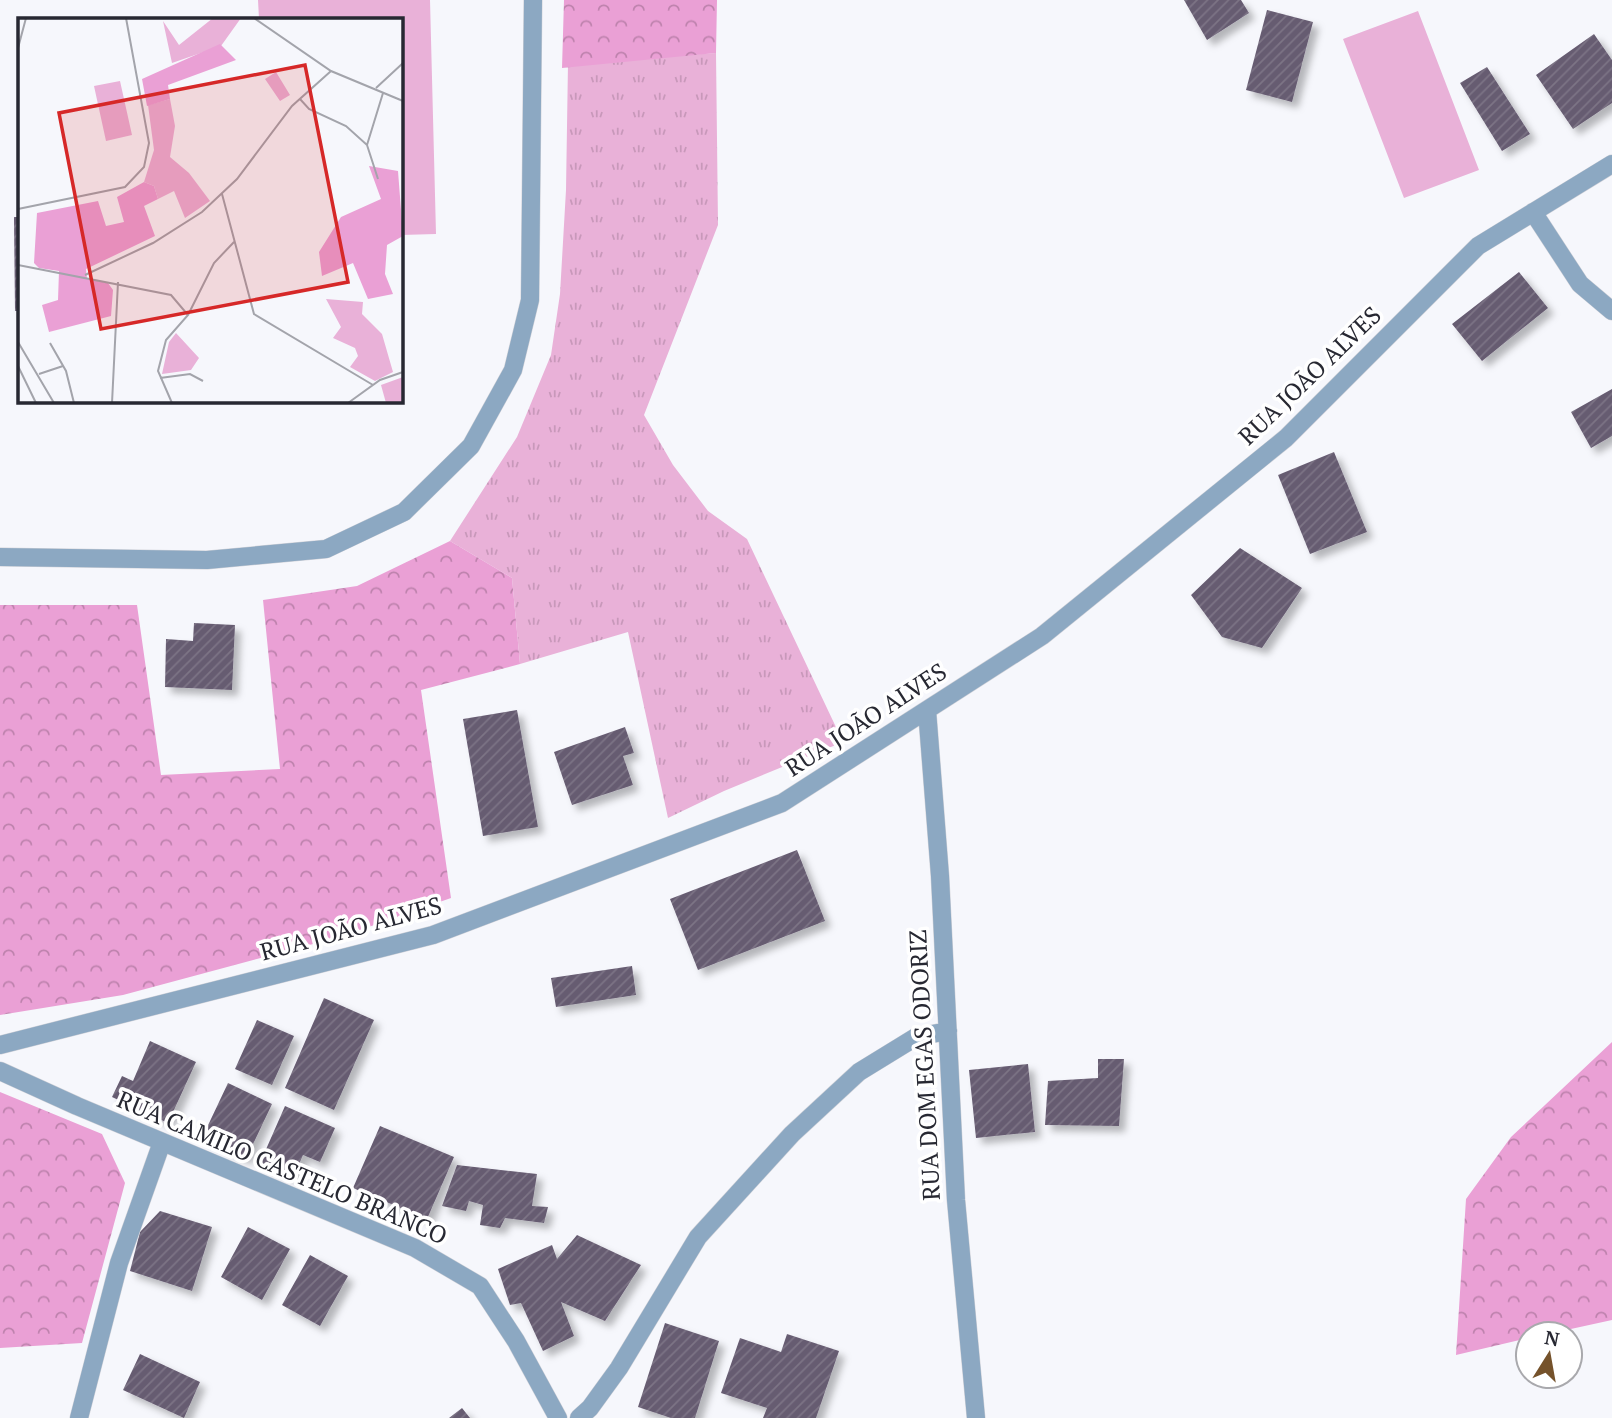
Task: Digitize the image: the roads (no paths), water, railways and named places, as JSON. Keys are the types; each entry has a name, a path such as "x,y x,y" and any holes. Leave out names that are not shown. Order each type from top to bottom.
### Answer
{"street":[{"path":"0,557 207,560 326,549 404,512 471,446 513,370 530,300 533,0"},
{"name":"RUA JOÃO ALVES","path":"0,1045 433,935 782,803 1042,636 1286,438 1478,246 1612,164"},
{"path":"1533,212 1580,285 1612,311"},
{"name":"RUA DOM EGAS ODORIZ","path":"927,710 940,876 957,1200 976,1418"},
{"path":"579,1418 590,1408 619,1368 698,1237 792,1134 859,1072 916,1037 948,1031"},
{"name":"RUA CAMILO CASTELO BRANCO","path":"0,1071 415,1248 480,1286 516,1341 558,1418"},
{"path":"79,1418 119,1264 162,1142"}]}
